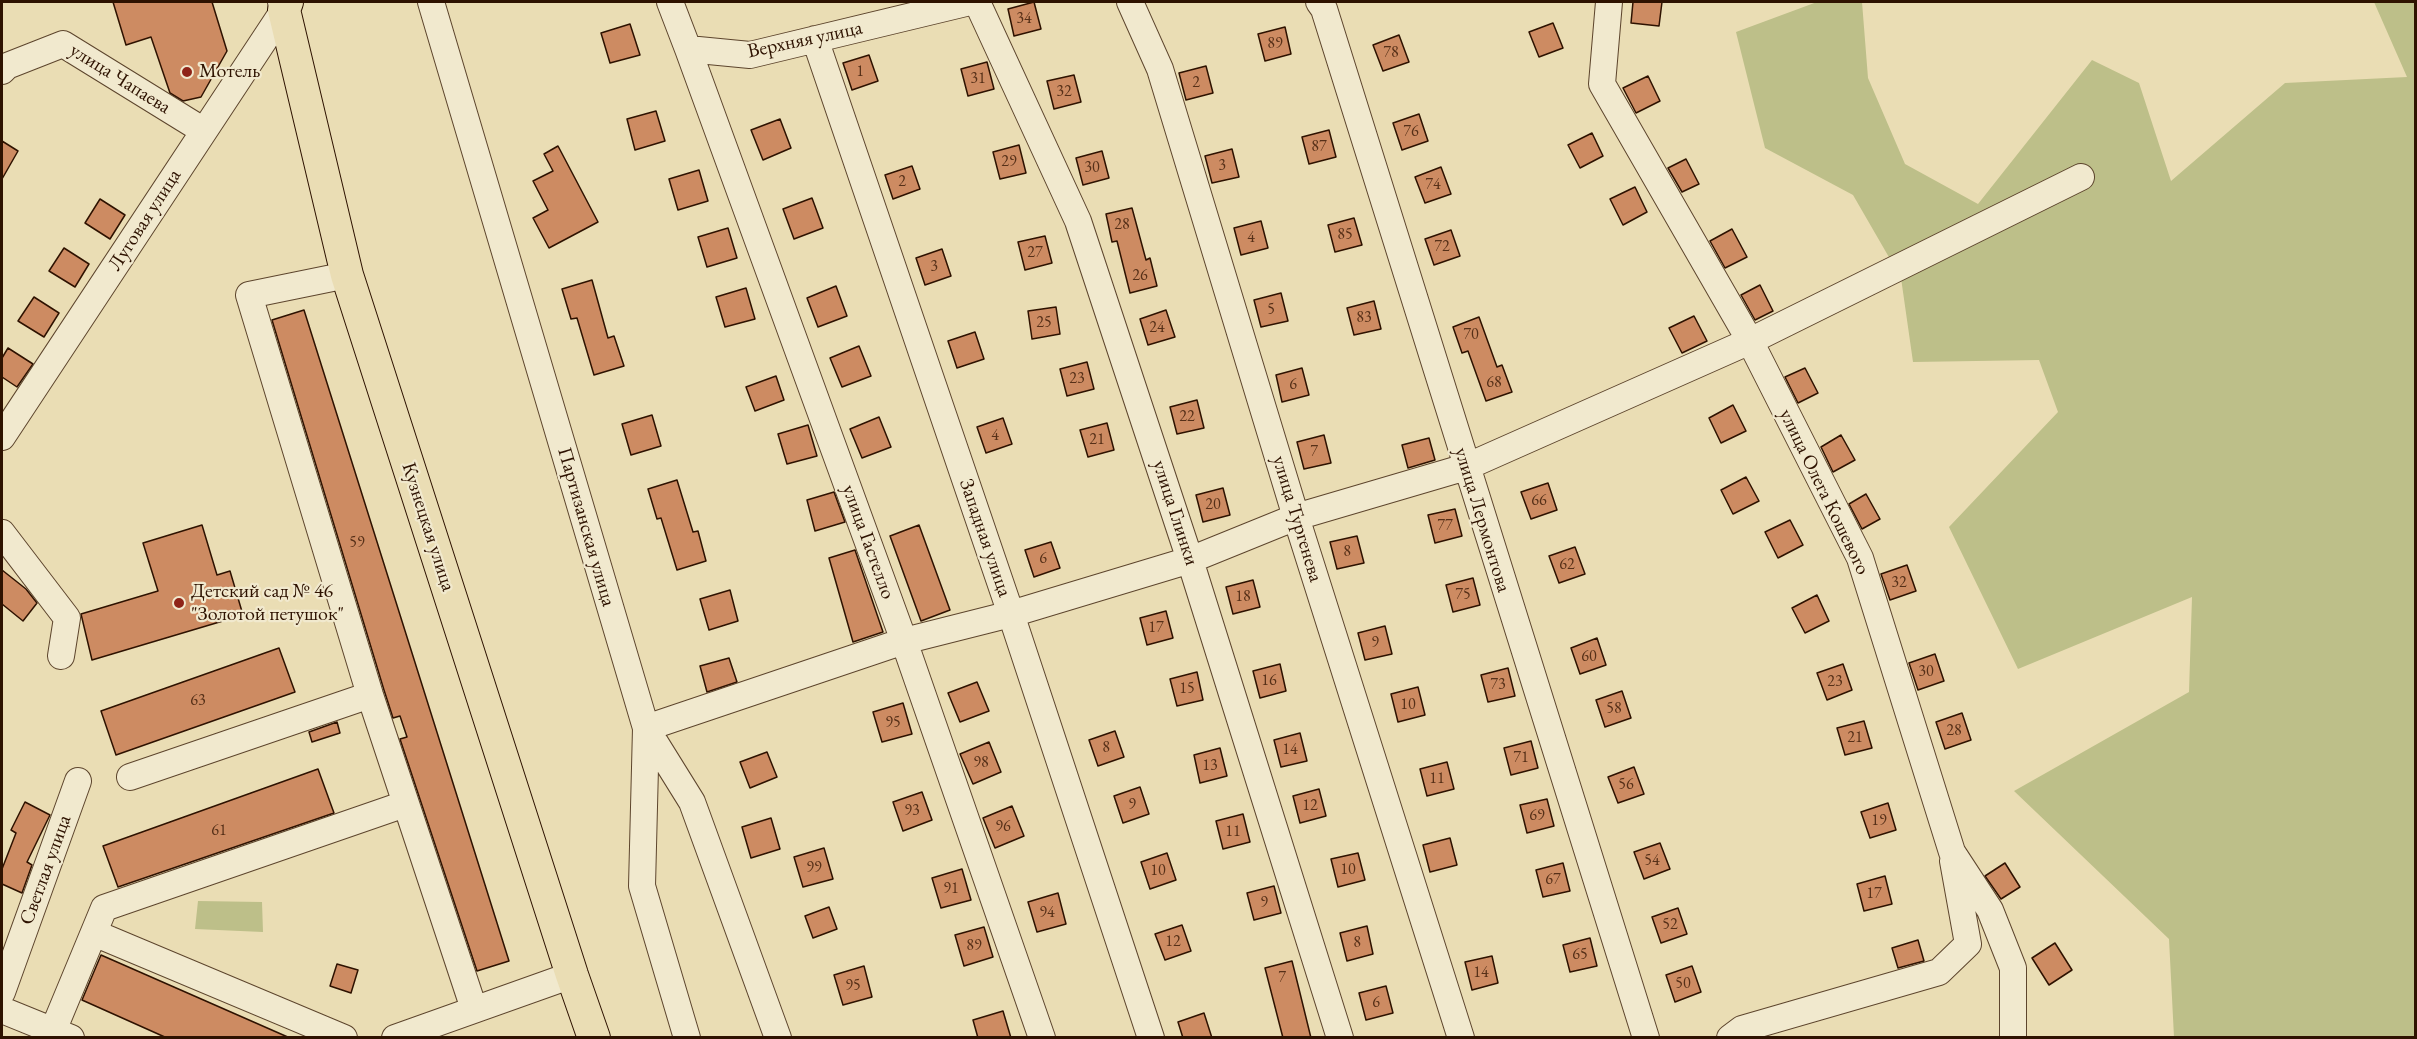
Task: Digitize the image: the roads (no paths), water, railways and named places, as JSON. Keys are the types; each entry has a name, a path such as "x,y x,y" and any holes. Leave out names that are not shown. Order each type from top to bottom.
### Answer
{"main road":[{"name":"Кузнецкая улица","path":"284,4 347,275 594,1038"}],"street":[{"name":"Партизанская улица","path":"431,2 646,728 692,802 778,1038"},
{"path":"670,2 688,49"},
{"name":"Верхняя улица","path":"688,49 750,55 970,2"},
{"name":"улица Глинки","path":"977,2 1078,221 1190,560 1340,1038"},
{"name":"улица Тургенева","path":"1130,2 1160,69 1296,517 1461,1038"},
{"name":"улица Лермонтова","path":"1320,2 1646,1038"},
{"name":"улица Олега Кошевого","path":"1609,2 1602,84 1750,341 1860,558 1952,852 1990,910 2013,968 2013,1038"},
{"name":"Луговая улица","path":"2,437 204,131 284,4"},
{"name":"Западная улица","path":"815,39 1011,614 1151,1038"},
{"name":"улица Чапаева","path":"2,71 7,66 63,44 204,131"},
{"name":"улица Гастелло","path":"688,49 904,641 1042,1038"},
{"path":"687,1038 642,886 646,728 904,641 1011,614 1190,560 1296,517 1466,467 1750,341 2081,177"},
{"path":"347,275 249,295 370,695 474,1009"},
{"path":"2,533 67,618 61,656"},
{"path":"130,777 370,695"},
{"name":"Светлая улица","path":"2,992 78,781"},
{"path":"2,1010 58,1035 104,908 405,804"},
{"path":"1736,1033 1939,972 1968,944 1952,852"},
{"path":"94,933 344,1038"},
{"path":"395,1038 572,975"}],"place":[{"name":"Мотель","path":"187,72"},
{"name":"Детский сад № 46 \"Золотой петушок\"","path":"179,603"}]}
